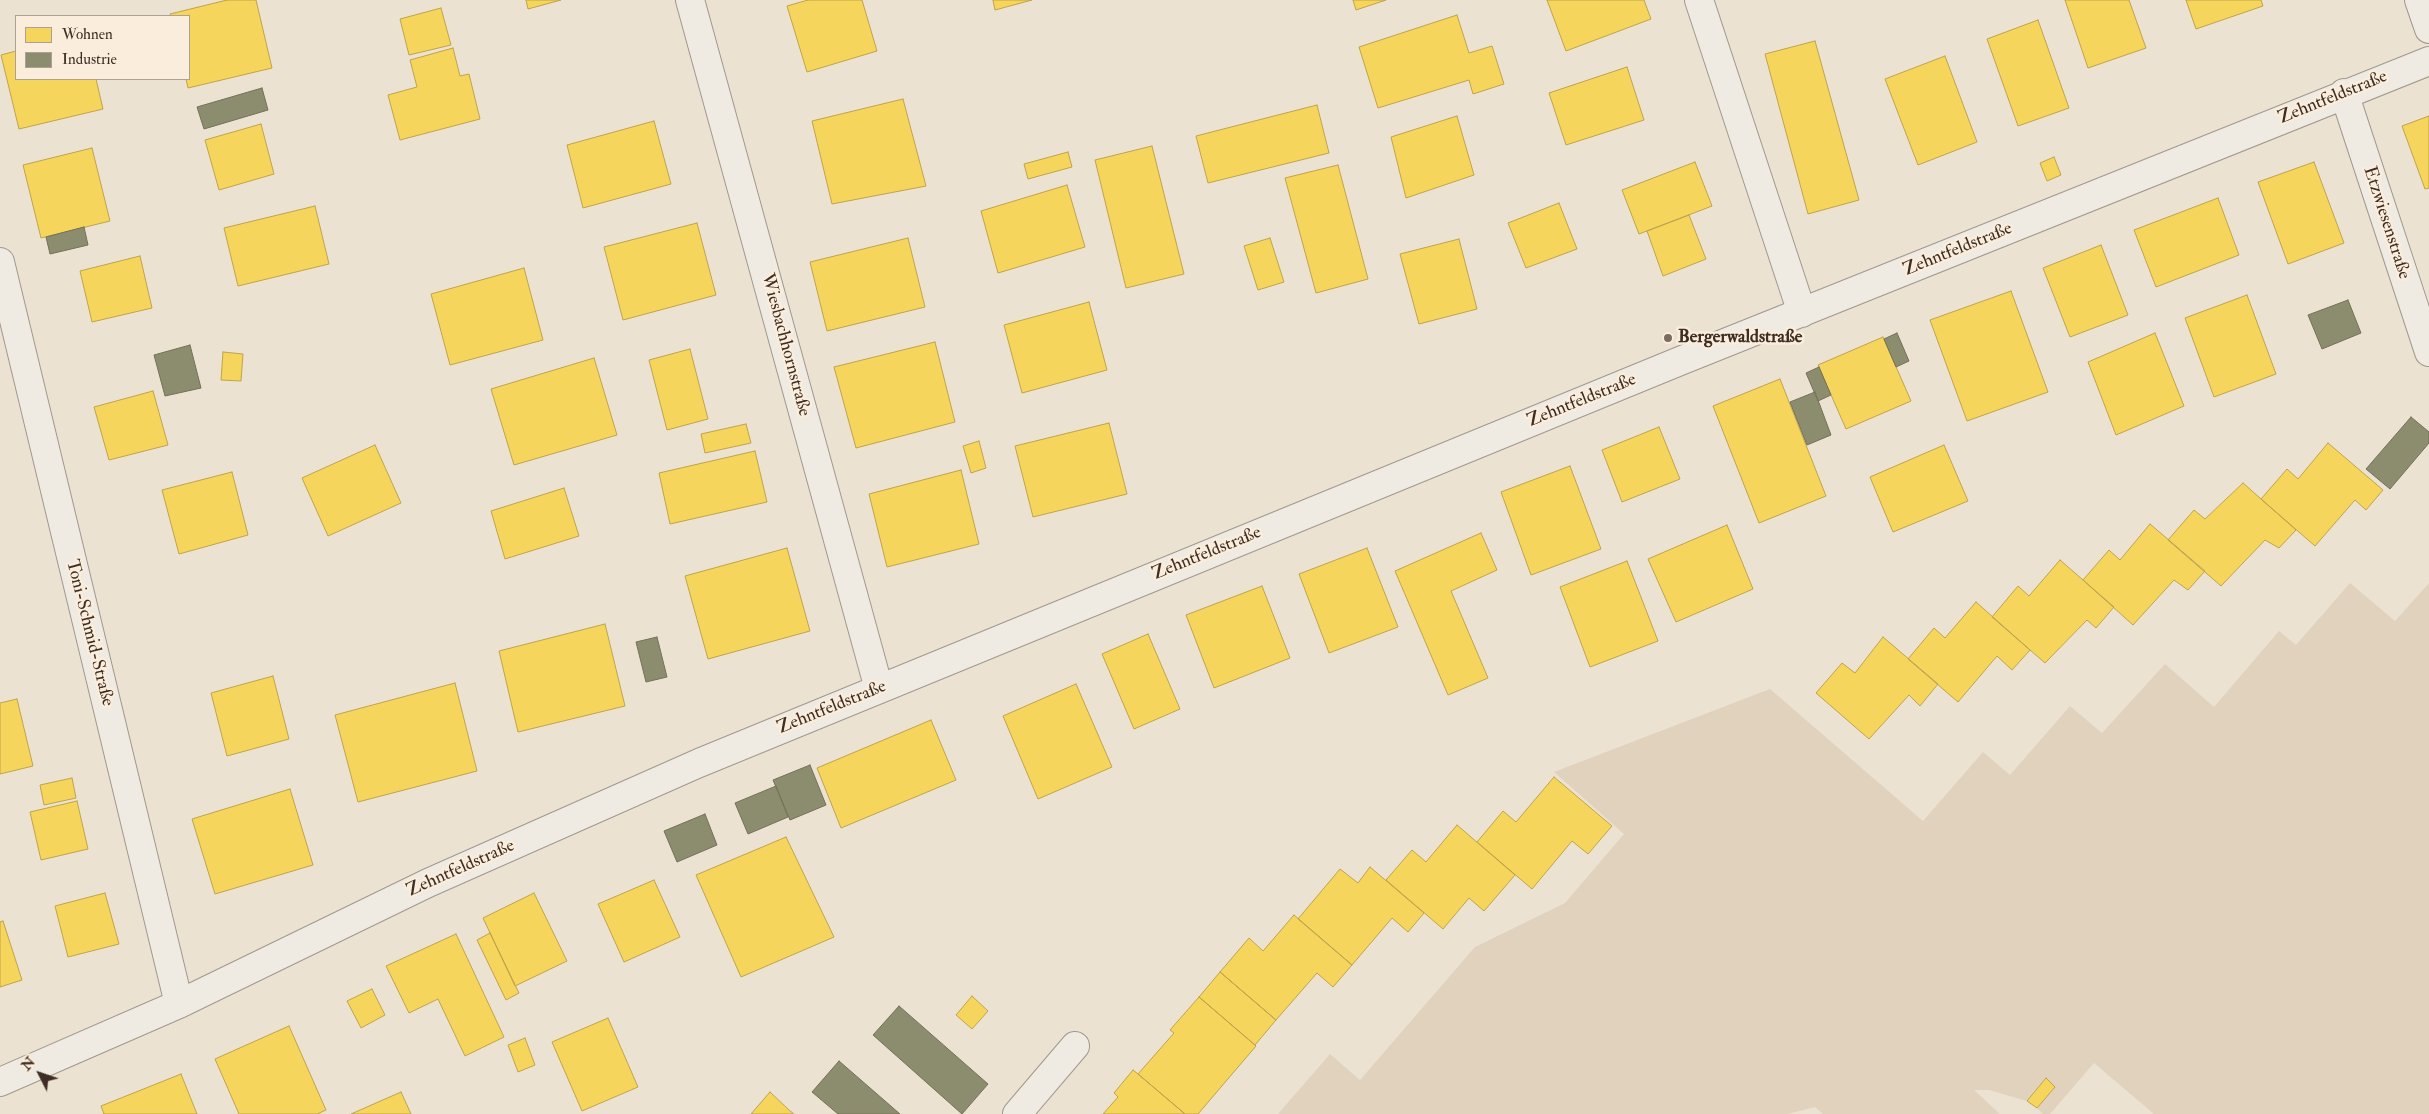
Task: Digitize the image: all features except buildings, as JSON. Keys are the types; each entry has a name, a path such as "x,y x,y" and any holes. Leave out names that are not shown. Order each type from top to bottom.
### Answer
{"street":[{"name":"Wiesbachhornstraße","path":"690,0 879,689"},
{"path":"1699,0 1802,313"},
{"path":"2419,0 2429,29"},
{"name":"Zehntfeldstraße","path":"0,1082 179,1004 428,883 699,763 1802,313 2429,61"},
{"name":"Etzwiesenstraße","path":"2344,94 2429,352"},
{"name":"Toni-Schmid-Straße","path":"0,262 179,1004"},
{"path":"1017,1114 1075,1046"}],"shaded area":[{"path":"2350,583 2395,621 2429,583 2429,1114 2154,1114 2094,1063 2050,1114 2043,1114 2037,1108 2055,1087 2046,1078 2027,1101 1989,1090 1974,1090 2000,1114 1823,1114 1815,1107 1788,1114 1278,1114 1330,1054 1360,1080 1475,947 1565,903 1624,834 1554,772 1770,689 1923,821 1983,752 2010,775 2070,706 2102,733 2165,664 2214,707 2279,631 2296,645"}],"place":[{"name":"Bergerwaldstraße","path":"1668,338"}]}
